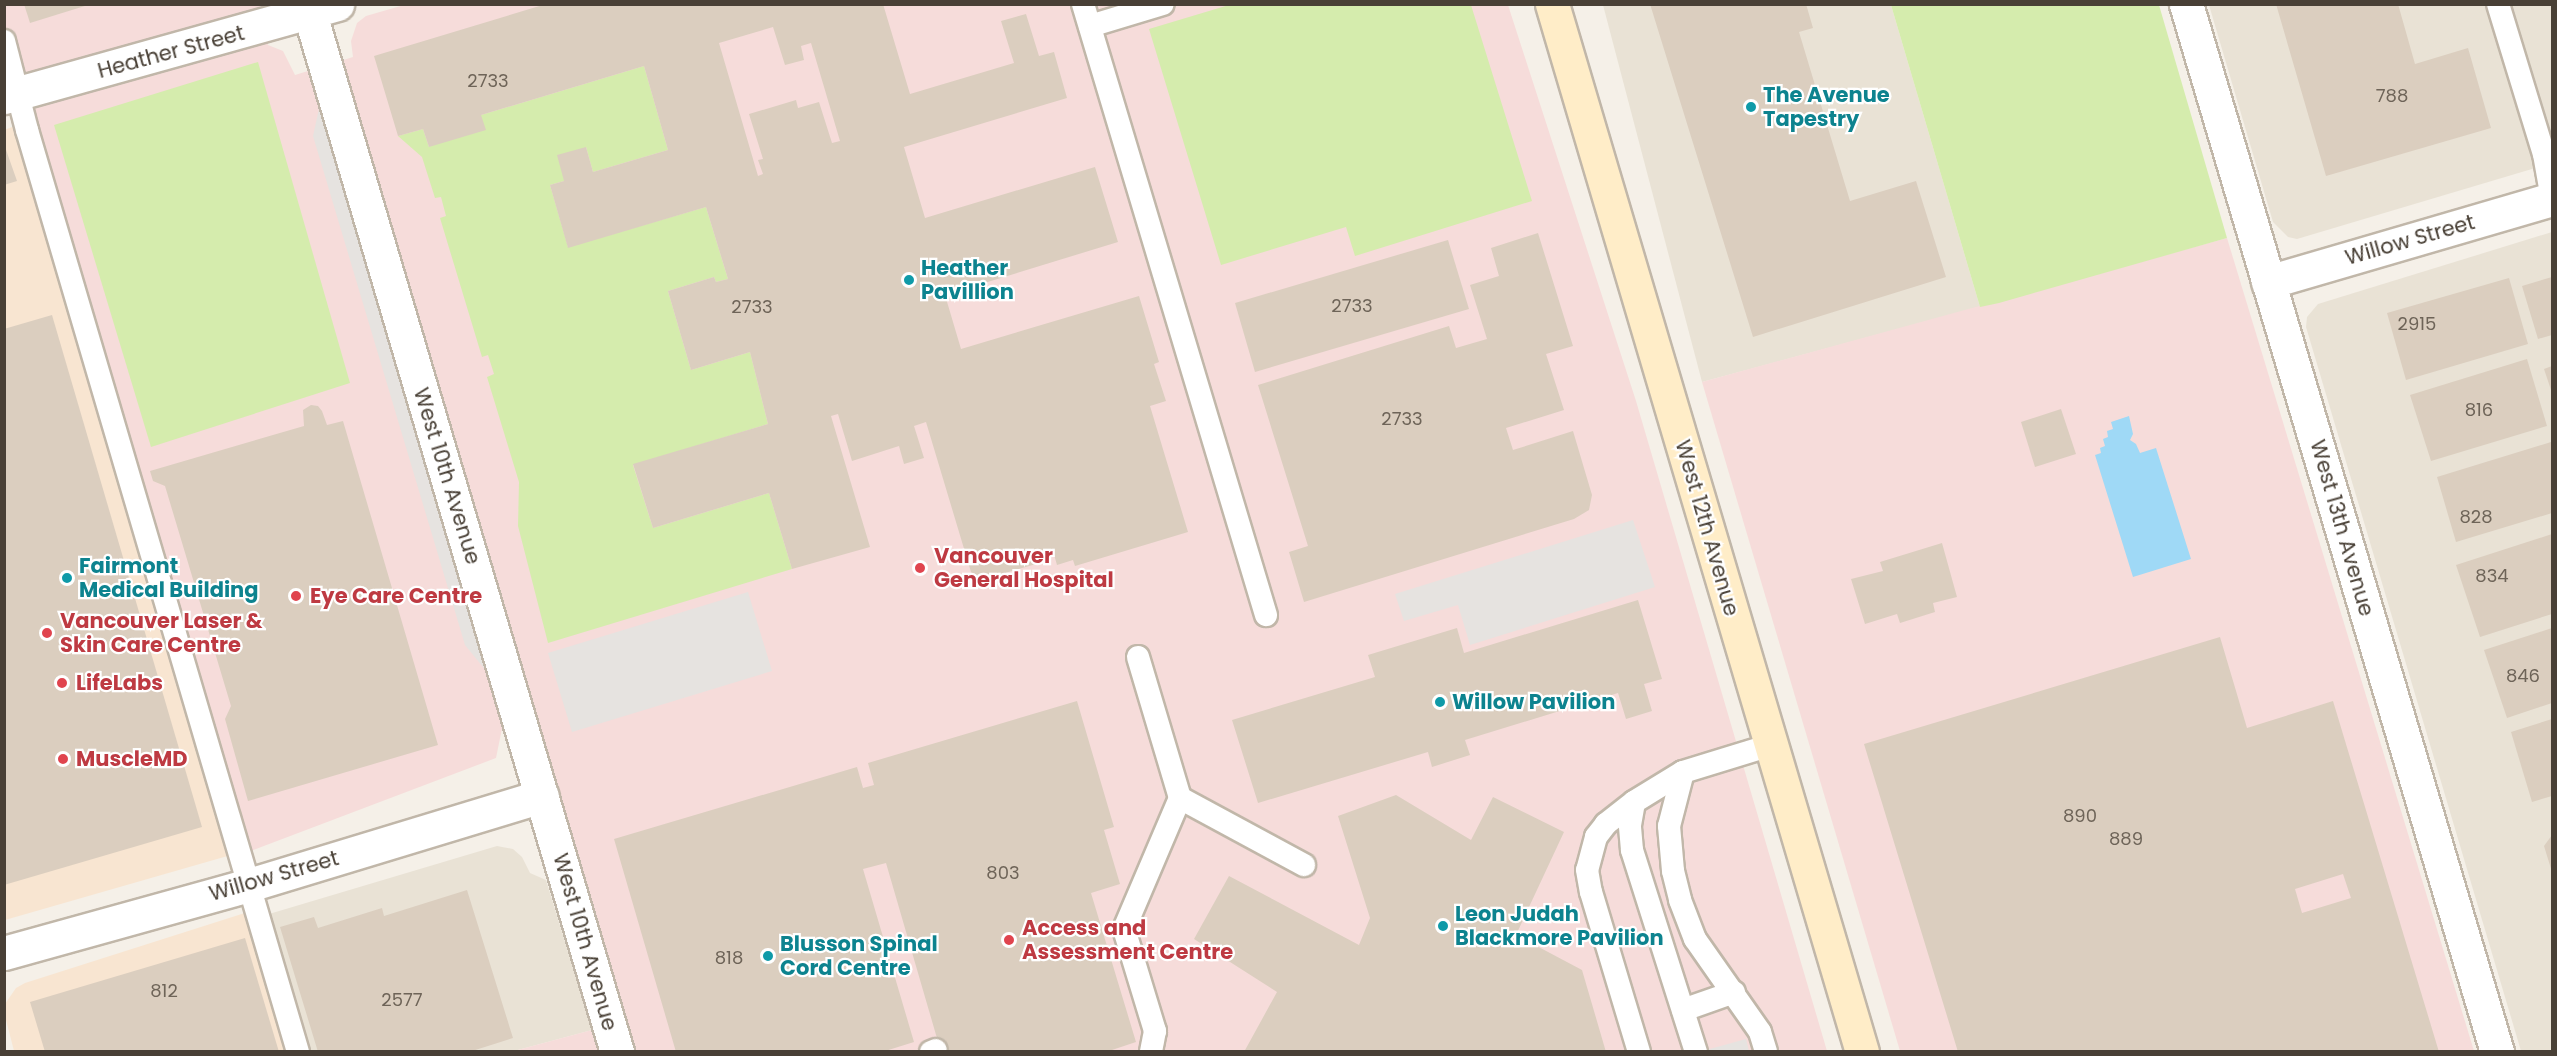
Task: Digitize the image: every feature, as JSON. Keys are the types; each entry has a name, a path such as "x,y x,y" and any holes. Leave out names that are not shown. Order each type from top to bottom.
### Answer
{"street":[{"name":"West 12th Avenue","path":"1552,4 1862,1052"},
{"name":"West 13th Avenue","path":"2186,4 2497,1052"},
{"name":"Heather Street","path":"11,96 318,7"},
{"name":"West 10th Avenue","path":"318,7 617,1052"},
{"name":"Willow Street","path":"2268,282 2552,199"},
{"name":"Willow Street","path":"4,953 249,885 542,796"}],"lane":[{"path":"1083,4 1266,615"},
{"path":"1089,27 1163,4"},
{"path":"2498,4 2544,154 2552,199"},
{"path":"4,41 11,96 298,1052"},
{"path":"1138,657 1180,798 1124,929 1155,1031 1151,1052"},
{"path":"1639,1052 1591,892 1587,870 1596,837 1606,824 1634,801 1683,772 1771,745"},
{"path":"1683,772 1669,826 1673,872 1680,900 1695,939 1734,992 1763,1042"},
{"path":"1180,798 1304,865"},
{"path":"1634,801 1630,825 1632,850 1696,1052"},
{"path":"1683,1010 1734,992"}],"shaded area":[{"name":"Vancouver General Hospital","path":"4,5 262,5 257,9 268,45 283,51 295,75 353,57 351,41 357,23 366,16 404,5 1508,5 1636,401 1827,1051 635,1051 517,655 496,758 240,855 5,46"},
{"path":"1603,5 1891,5 1980,307 1702,382"},
{"path":"2209,5 2552,5 2552,163 2297,239 2288,237 2273,222"},
{"path":"320,104 487,672 465,645 313,136"},
{"name":"Fairmont Medical Building","path":"15,126 231,855 5,920 4,130"},
{"path":"2552,232 2552,1051 2521,1051 2306,327 2307,317 2318,304"},
{"path":"2227,238 2474,1051 1900,1051 1702,382"},
{"path":"1633,520 1655,587 1470,645 1458,605 1404,621 1395,594"},
{"path":"748,592 772,671 572,732 548,653"},
{"path":"497,846 513,849 522,857 530,873 546,880 592,1030 514,1051 298,1051 259,917"},
{"path":"248,912 291,1051 14,1051 5,1016 5,1004 16,988 25,983"},
{"path":"592,1030 598,1051 514,1051"},
{"path":"1746,1039 1749,1051 1699,1052"}],"green space":[{"path":"1229,5 1471,5 1532,201 1355,256 1346,227 1221,265 1149,29"},
{"path":"1891,5 2159,5 2227,238 1980,307"},
{"path":"258,62 350,383 151,447 54,125"},
{"path":"644,66 668,150 593,172 586,147 564,181 550,185 568,247 706,207 728,279 716,282 714,277 668,291 691,370 750,352 768,424 633,465 653,528 769,493 792,569 548,643 518,526 519,482 487,377 494,374 488,355 482,357 440,218 446,216 441,197 435,198 422,157 398,136 423,129 429,147 481,115"}],"water":[{"path":"2129,416 2133,434 2130,440 2136,444 2140,453 2156,448 2191,559 2133,577 2095,455 2101,453 2100,448 2105,446 2103,439 2108,437 2107,431 2113,429 2111,422"}],"building":[{"path":"24,4 88,4 88,5 30,23"},
{"path":"546,4 883,4 910,94 1014,63 1001,21 1026,14 1039,56 1054,52 1067,98 904,147 925,218 1095,167 1118,242 945,295 961,349 1139,296 1159,362 1154,364 1166,401 1150,406 1188,532 1075,566 1073,560 1057,565 1053,551 1041,555 1043,562 974,582 926,422 914,426 924,458 904,464 899,446 852,461 838,414 831,416 870,547 792,569 769,493 653,528 633,464 768,424 750,352 691,370 668,291 714,277 716,282 728,279 706,207 568,248 550,185 564,181 557,155 586,147 593,172 668,150 644,66 481,115 486,130 429,147 423,129 398,136 374,56","holes":["773,27 785,65 804,60 801,46 811,43 840,141 832,143 819,102 798,108 796,100 749,114 763,159 758,160 763,174 758,176 719,43"]},
{"name":"The Avenue Tapestry","path":"1650,4 1806,4 1813,28 1799,32 1850,201 1916,181 1946,277 1753,337"},
{"path":"2276,4 2398,4 2415,64 2468,48 2491,128 2326,176"},
{"path":"4,144 17,181 4,185"},
{"path":"1538,233 1573,346 1546,354 1564,410 1506,428 1513,450 1573,431 1592,495 1589,510 1574,519 1304,602 1289,552 1308,546 1258,385 1449,326 1456,348 1487,339 1470,285 1499,276 1491,248"},
{"path":"1448,240 1469,309 1255,372 1235,303"},
{"path":"2552,277 2552,335 2538,339 2522,286"},
{"path":"2509,278 2528,344 2406,380 2387,313"},
{"name":"Fairmont Medical Building","path":"52,315 202,827 4,885 4,329"},
{"path":"2527,359 2547,426 2431,461 2410,395"},
{"path":"2552,366 2552,393 2544,369"},
{"name":"Eye Care Centre","path":"311,405 318,406 322,411 327,425 343,421 438,745 248,801 225,719 231,706 165,486 153,481 150,471 304,426 303,410"},
{"path":"2061,409 2076,454 2035,467 2021,422"},
{"path":"2551,442 2552,513 2456,542 2437,477"},
{"path":"2552,534 2552,614 2480,637 2456,565"},
{"path":"1942,543 1957,597 1933,603 1935,612 1900,623 1897,614 1865,624 1851,579 1883,571 1880,562"},
{"name":"Willow Pavilion","path":"1638,600 1662,679 1644,684 1652,711 1626,719 1618,693 1465,740 1470,755 1432,767 1428,752 1258,803 1232,720 1375,677 1368,655 1457,628 1464,653"},
{"path":"2552,628 2552,703 2507,718 2484,650"},
{"path":"2220,637 2247,728 2333,701 2439,1052 1958,1052 1864,744","holes":["2343,874 2351,898 2302,913 2295,889"]},
{"path":"1077,701 1114,827 1104,830 1120,884 1091,893 1136,1042 1106,1052 941,1052 886,863 863,869 914,1042 882,1052 676,1052 614,839 857,767 863,788 874,785 868,763"},
{"path":"2552,719 2552,796 2532,802 2511,732"},
{"name":"Leon Judah Blackmore Pavilion","path":"1396,795 1471,840 1493,797 1564,832 1516,935 1582,970 1606,1052 1244,1052 1277,992 1194,939 1229,876 1359,945 1370,918 1338,816"},
{"path":"2552,835 2552,872 2544,846"},
{"path":"467,890 513,1038 469,1052 318,1052 280,927 314,917 318,928 382,908 384,916"},
{"path":"245,938 279,1052 45,1052 30,1002"}],"place":[{"name":"The Avenue Tapestry","path":"1751,107"},
{"name":"Heather Pavillion","path":"909,280"},
{"name":"Vancouver General Hospital","path":"920,568"},
{"name":"Fairmont Medical Building","path":"67,578"},
{"name":"Eye Care Centre","path":"296,596"},
{"name":"Vancouver Laser & Skin Care Centre","path":"47,633"},
{"name":"LifeLabs","path":"62,683"},
{"name":"Willow Pavilion","path":"1440,702"},
{"name":"MuscleMD","path":"63,759"},
{"name":"Leon Judah Blackmore Pavilion","path":"1443,926"},
{"name":"Access and Assessment Centre","path":"1009,940"},
{"name":"Blusson Spinal Cord Centre","path":"768,956"}]}
